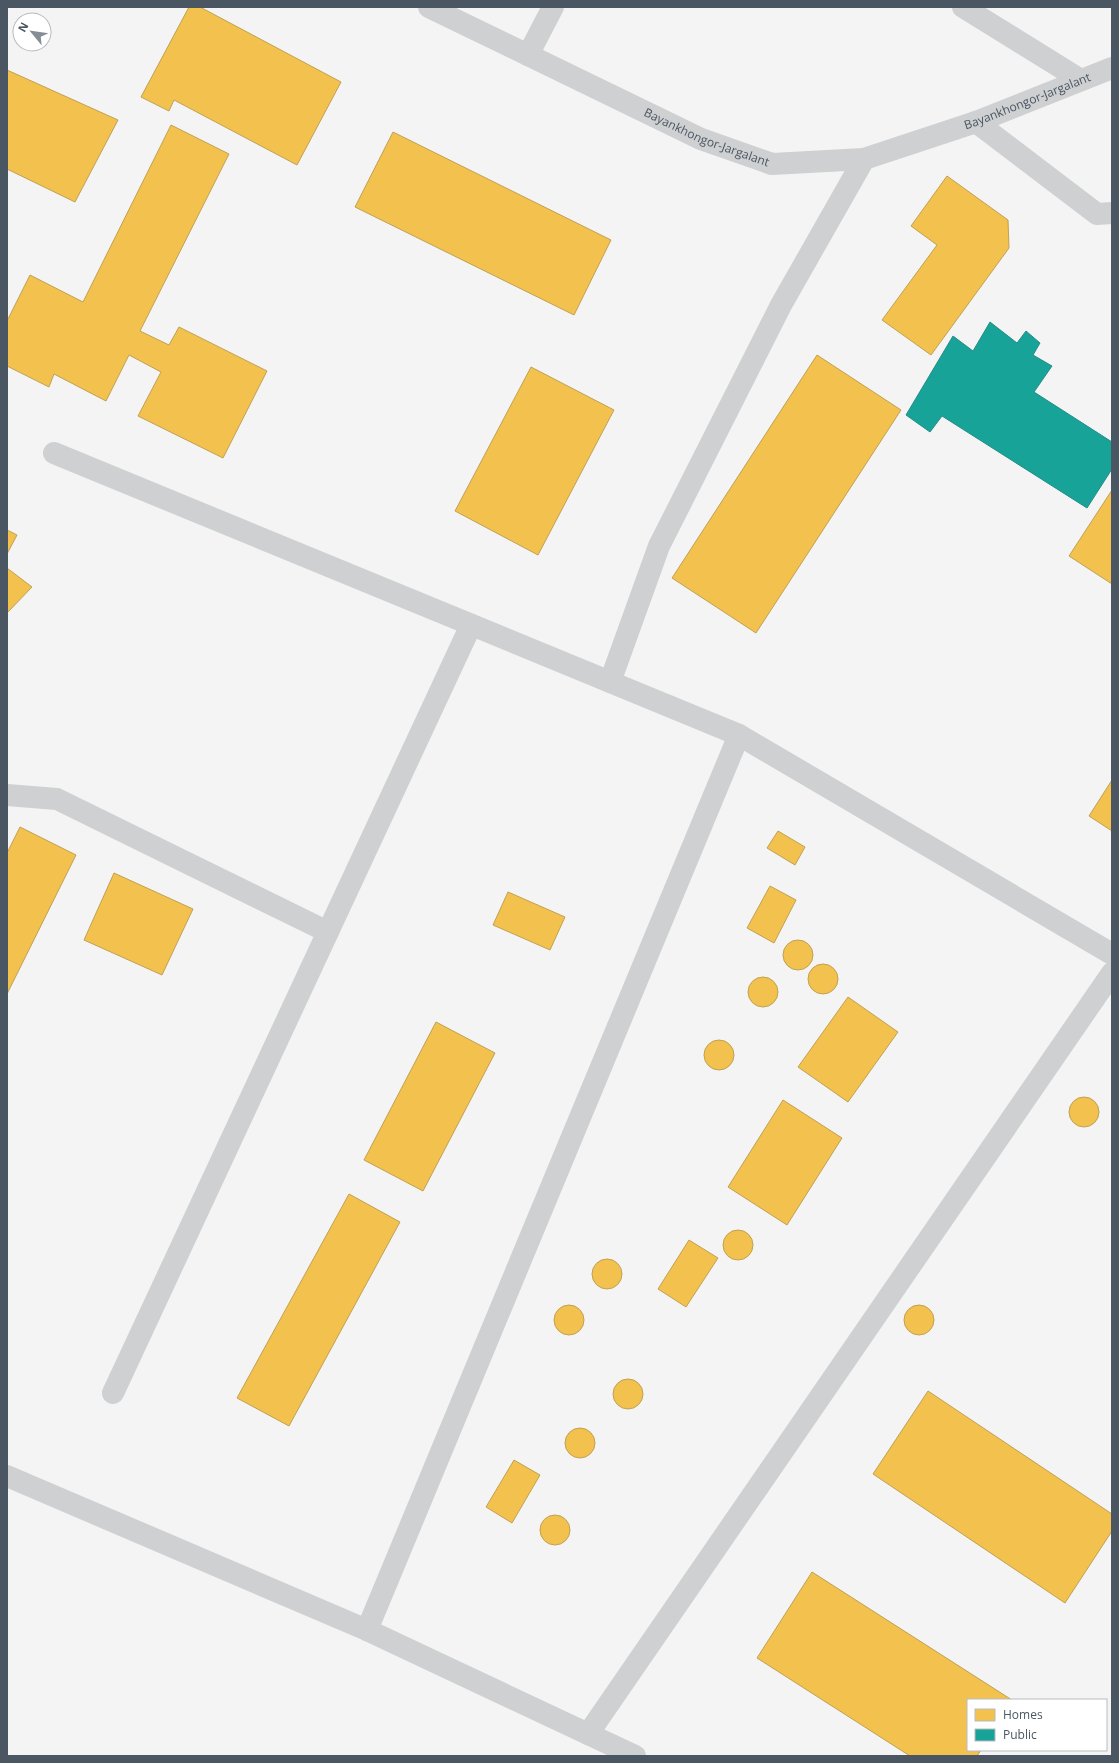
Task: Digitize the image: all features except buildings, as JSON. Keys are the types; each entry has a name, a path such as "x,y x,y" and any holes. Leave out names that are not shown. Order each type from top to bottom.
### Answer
{"street":[{"name":"Bayankhongor-Jargalant","path":"429,7 701,139 772,164 864,159 976,122 1112,68"},
{"path":"528,55 553,7"},
{"path":"963,7 1081,80"},
{"path":"976,122 1097,214 1112,213"},
{"path":"610,682 659,546 781,305 864,159"},
{"path":"54,453 739,735 1112,954"},
{"path":"114,1393 471,625"},
{"path":"367,1630 739,735"},
{"path":"7,795 57,799 328,932"},
{"path":"588,1734 1112,973"},
{"path":"7,1476 367,1630 636,1756"}]}
